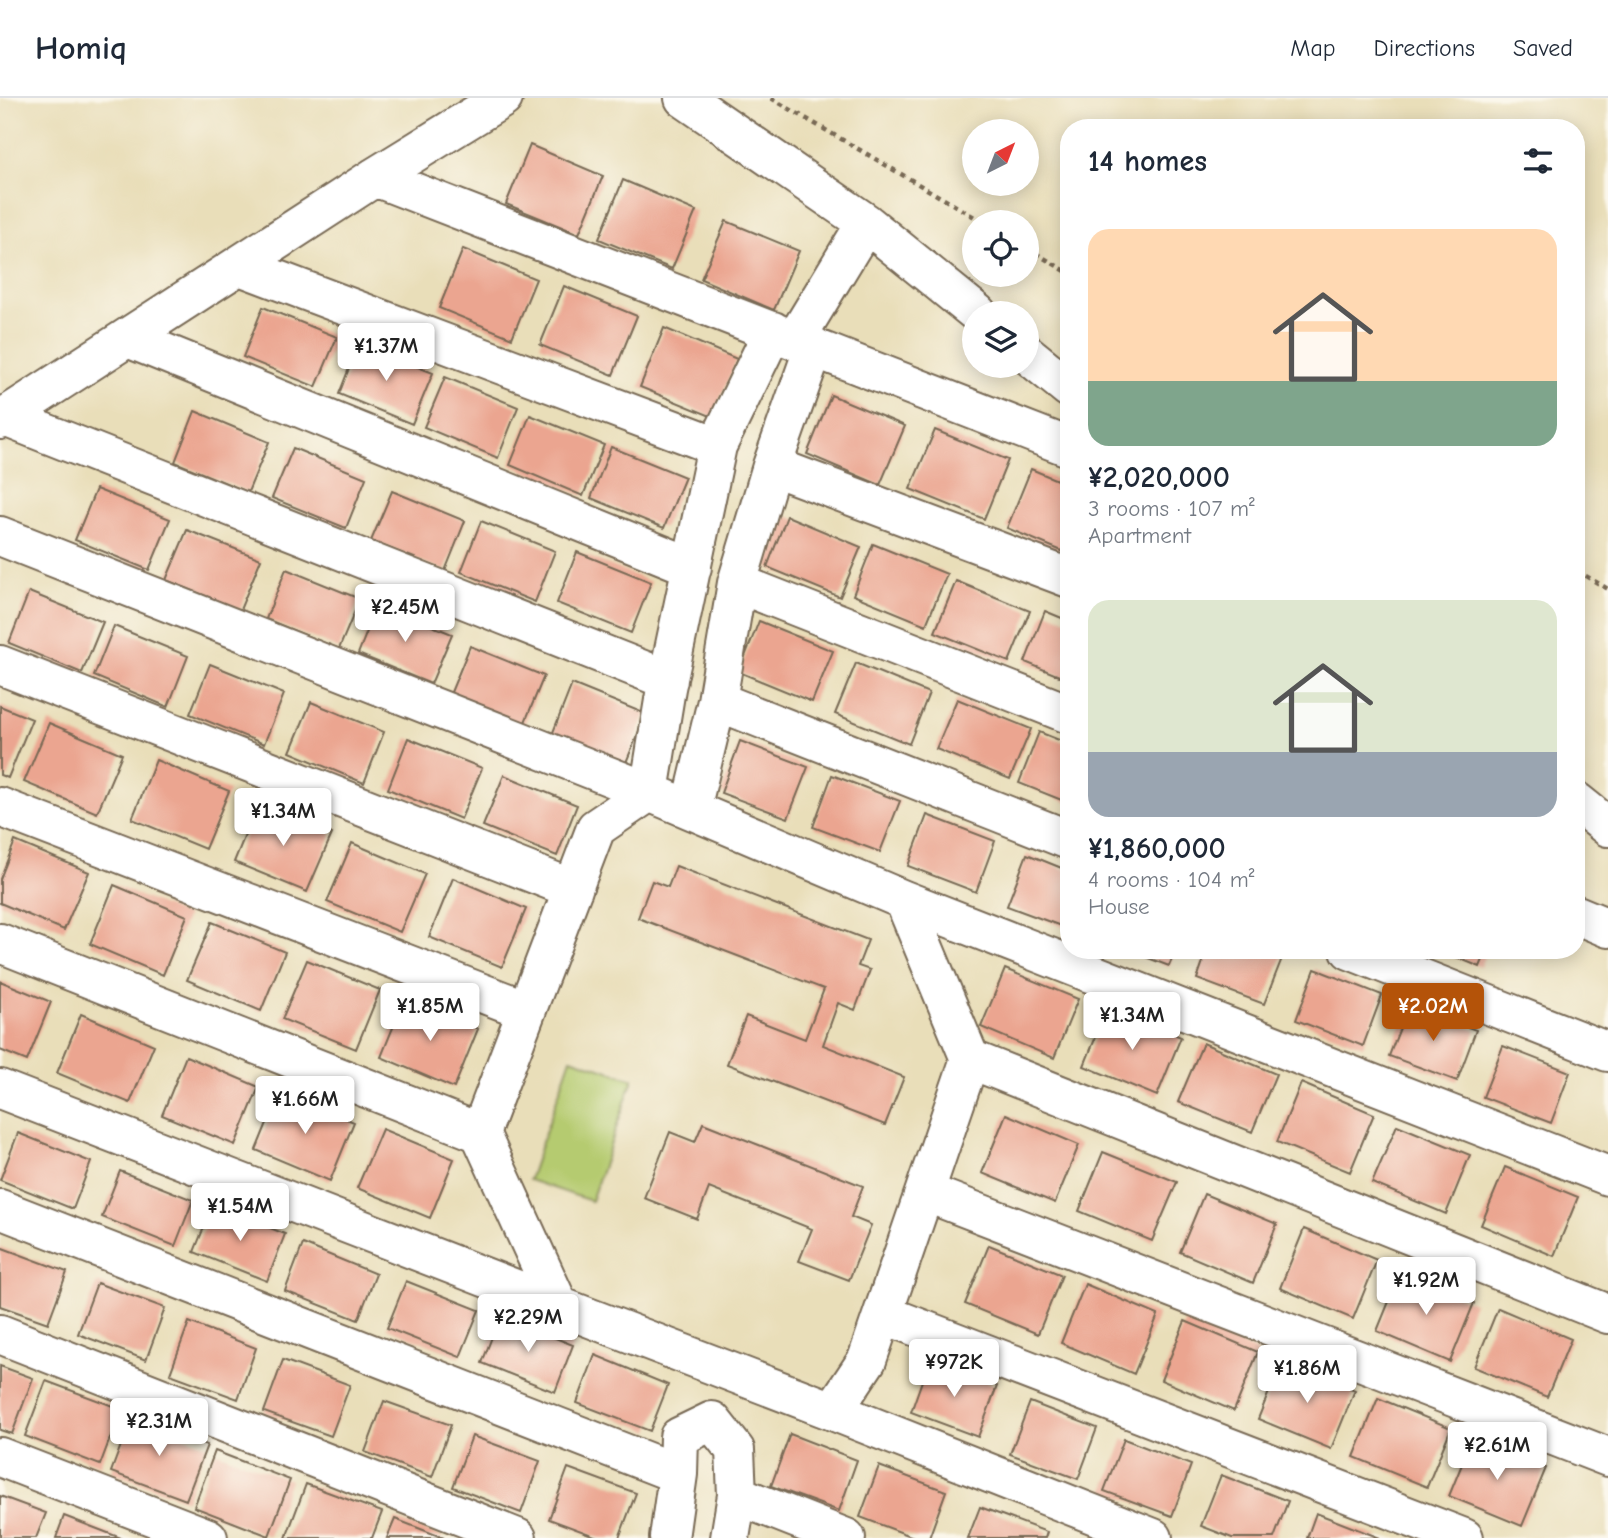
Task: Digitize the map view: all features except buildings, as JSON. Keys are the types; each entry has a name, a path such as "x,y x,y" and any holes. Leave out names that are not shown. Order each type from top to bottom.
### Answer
{"street":[{"path":"3,419 375,177 503,98"},
{"path":"684,98 866,223 962,301"},
{"path":"375,177 1060,443"},
{"path":"480,1133 596,828 649,792 668,680 717,446 794,340 866,223"},
{"path":"240,266 717,446"},
{"path":"128,338 692,567"},
{"path":"691,809 717,701 737,583 772,466 794,340"},
{"path":"1039,364 1060,381"},
{"path":"3,419 668,680"},
{"path":"772,466 1060,575"},
{"path":"0,536 649,792 904,900 1608,1176"},
{"path":"737,583 1060,711"},
{"path":"0,665 573,889"},
{"path":"717,701 1060,836"},
{"path":"0,807 526,1010"},
{"path":"1585,808 1608,827"},
{"path":"833,1411 867,1360 970,1059 904,900"},
{"path":"1585,918 1608,928"},
{"path":"0,943 480,1133 559,1306"},
{"path":"1373,959 1608,1052"},
{"path":"970,1059 1608,1314"},
{"path":"0,1089 726,1372 833,1411 1153,1538"},
{"path":"925,1192 1608,1457"},
{"path":"0,1209 678,1474"},
{"path":"883,1314 1464,1538"},
{"path":"0,1334 517,1538"},
{"path":"669,1538 678,1474 679,1437 712,1421 726,1372"},
{"path":"712,1421 736,1450 737,1495 730,1538"},
{"path":"0,1457 208,1538"},
{"path":"737,1495 846,1538"}],"path":[{"path":"771,98 962,210"},
{"path":"1039,255 1060,268"},
{"path":"1585,576 1608,589"}],"green space":[{"path":"571,1058 633,1079 591,1201 529,1180"}]}
